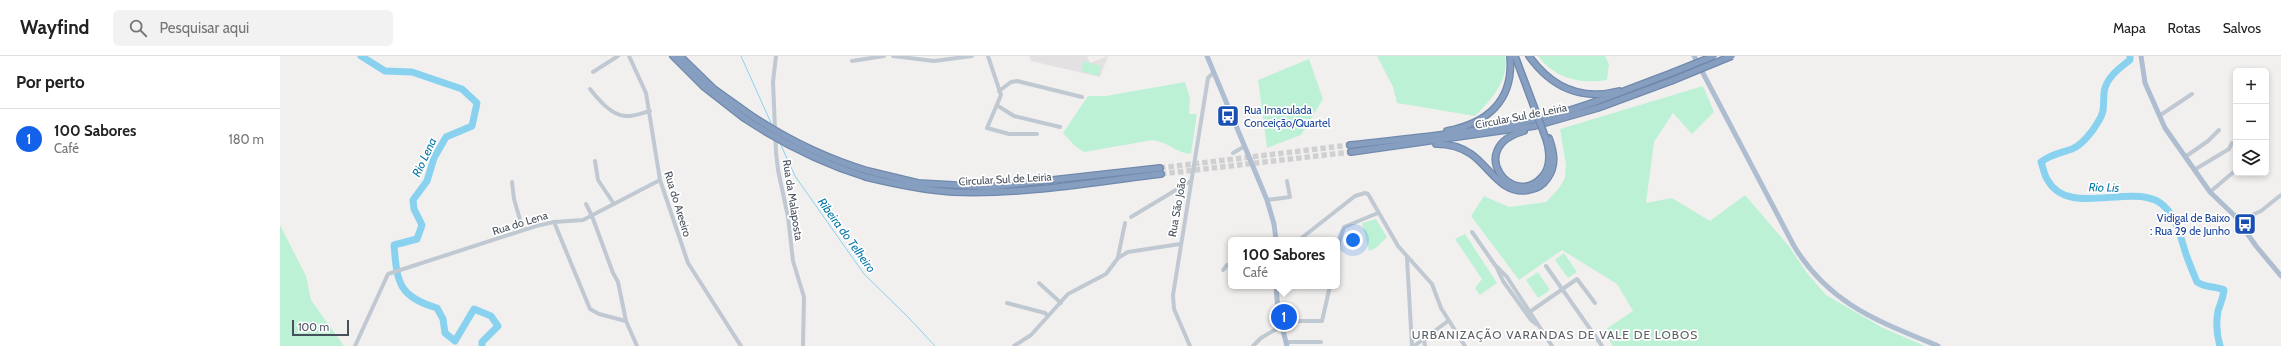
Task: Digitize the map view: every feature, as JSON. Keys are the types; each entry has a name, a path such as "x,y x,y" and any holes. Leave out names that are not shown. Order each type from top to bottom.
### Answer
{"highway":[{"name":"Circular Sul de Leiria","path":"673,56 703,86 797,150 829,165 867,174 910,187 973,192 1019,190 1161,174"},
{"name":"Circular Sul de Leiria","path":"680,56 746,116"},
{"path":"1432,136 1435,133 1474,123 1495,108 1507,86 1510,71 1510,56"},
{"path":"1410,145 1442,144 1462,149 1477,159 1500,182 1512,189 1520,191 1537,188 1550,174 1554,157 1515,56"},
{"path":"1519,56 1534,104"},
{"path":"1529,56 1552,82 1576,92 1602,94 1637,86"},
{"name":"Circular Sul de Leiria","path":"1350,145 1432,136 1497,127 1538,119 1599,101 1714,56"},
{"name":"Circular Sul de Leiria","path":"1351,152 1410,145 1535,126 1598,108 1732,56"},
{"path":"1535,126 1510,135 1499,146 1495,160 1501,176 1513,184 1521,186 1528,186 1539,181 1546,173 1550,161 1547,138"},
{"name":"Circular Sul de Leiria","path":"867,174 925,184 989,186 1160,168"}],"main road":[{"path":"1207,56 1267,200 1274,224 1276,237"},
{"path":"1694,56 1791,240 1813,273 1836,296 1857,310 1938,346"},
{"path":"2141,56 2143,77 2159,116 2185,157 2210,192 2239,221 2256,246 2281,276"},
{"path":"1276,289 1281,325 1287,344"}],"street":[{"path":"593,72 618,56"},
{"name":"Rua do Areeiro","path":"629,56 646,93 650,111 653,148 660,180 688,264 741,346"},
{"name":"Rua da Malaposta","path":"776,56 773,82 777,158 788,217 793,261 804,297 803,346"},
{"path":"852,61 884,56"},
{"path":"893,56 934,61 972,56"},
{"path":"988,56 1000,90 1001,98 986,126 991,130 1009,134 1037,134"},
{"name":"Rua São João","path":"1190,346 1173,302 1180,244 1208,78 1214,72"},
{"path":"1000,90 1011,82 1017,81 1082,97"},
{"path":"590,89 611,110 624,116 650,111"},
{"path":"2159,116 2192,94"},
{"path":"998,106 1014,116 1060,127"},
{"path":"2185,157 2208,141 2219,130"},
{"path":"2194,170 2229,149 2232,143"},
{"path":"1233,153 1245,146"},
{"path":"595,161 598,180 614,204"},
{"path":"2210,192 2233,173"},
{"name":"Rua do Lena","path":"355,346 388,274 522,230 554,222 577,221 592,216 660,180"},
{"path":"1267,200 1290,197 1286,181"},
{"path":"512,182 514,199 522,230"},
{"path":"1131,217 1191,182"},
{"path":"1303,237 1355,196 1365,193 1370,196 1378,213 1398,246 1407,258 1432,284 1448,321 1465,346"},
{"path":"2239,221 2260,211 2281,194"},
{"path":"586,204 592,216 608,262 618,282 626,321 637,346"},
{"path":"1340,240 1344,227 1378,213"},
{"path":"554,222 590,309 599,314 626,321"},
{"path":"1118,258 1125,223"},
{"path":"1472,232 1495,265 1503,281 1531,320 1536,324"},
{"path":"1014,346 1029,336 1074,290 1106,274 1118,258 1128,252 1180,244"},
{"path":"1407,258 1413,346 1448,321"},
{"path":"1223,270 1228,265"},
{"path":"1495,265 1507,277 1531,311 1536,324 1552,346"},
{"path":"1546,266 1602,346"},
{"path":"1531,311 1577,279 1594,302"},
{"path":"1039,283 1060,303"},
{"path":"1254,346 1261,338 1290,321 1322,321 1329,289"},
{"path":"1007,303 1045,313 1048,316"},
{"path":"1424,339 1424,346"},
{"path":"1287,344 1322,342"}],"shaded area":[{"path":"1029,56 1087,56 1090,63 1108,56 1100,77 1031,61"}],"green space":[{"path":"1377,56 1505,56 1506,65 1498,89 1493,97 1475,116 1397,103 1393,87"},
{"path":"1538,56 1605,56 1609,64 1607,80 1587,81 1560,75 1545,64"},
{"path":"1309,59 1323,99 1301,135 1267,148 1258,80"},
{"path":"1083,61 1101,66 1099,76 1081,71"},
{"path":"1185,82 1190,98 1189,114 1197,114 1191,154 1181,152 1153,140 1084,152 1076,147 1063,133 1088,96 1106,96"},
{"path":"1703,86 1714,112 1692,134 1673,113 1654,142 1646,203 1672,198 1710,221 1745,195 1788,245 1807,273 1826,295 1883,328 1925,346 1613,346 1603,331 1633,311 1617,284 1562,250 1519,280 1471,216 1484,196 1509,207 1546,202 1559,188 1565,178 1566,165 1560,129"},
{"path":"1376,219 1387,237 1376,248 1369,251 1362,223"},
{"path":"280,225 306,276 311,300 344,346 280,346"},
{"path":"1465,234 1497,283 1480,295 1475,288 1482,279 1455,239"},
{"path":"1564,253 1577,272 1568,278 1555,260"},
{"path":"1538,272 1550,290 1538,298 1526,280"}],"waterway":[{"name":"Rio Lena","path":"361,56 385,71 412,72 462,89 477,103 472,126 446,137 434,158 427,181 413,200 414,209 422,225 417,239 394,245 397,269 402,287 415,299 424,304 437,308 443,319 445,333 455,341 474,309 491,316 498,326 482,342 482,346"},
{"name":"Ribeira do Telheiro","path":"741,56 771,123"},
{"name":"Rio Lis","path":"2130,56 2130,60 2117,70 2107,83 2104,93 2103,112 2093,129 2076,147 2052,155 2041,162 2044,173 2057,191 2071,197 2087,199 2138,196 2153,199 2165,207 2180,233 2197,282 2224,290 2217,320 2220,346"},
{"name":"Ribeira do Telheiro","path":"780,143 795,176 864,274 935,346"}],"tunnel":[{"path":"1160,168 1350,145"},
{"path":"1161,174 1351,152"}],"place":[{"name":"Rua Imaculada Conceição/Quartel","path":"1228,116"},
{"name":"Vidigal de Baixo : Rua 29 de Junho","path":"2245,224"},
{"name":"100 Sabores","path":"1284,317"}],"district":[{"name":"URBANIZAÇÃO VARANDAS DE VALE DE LOBOS","path":"1555,334"}]}
